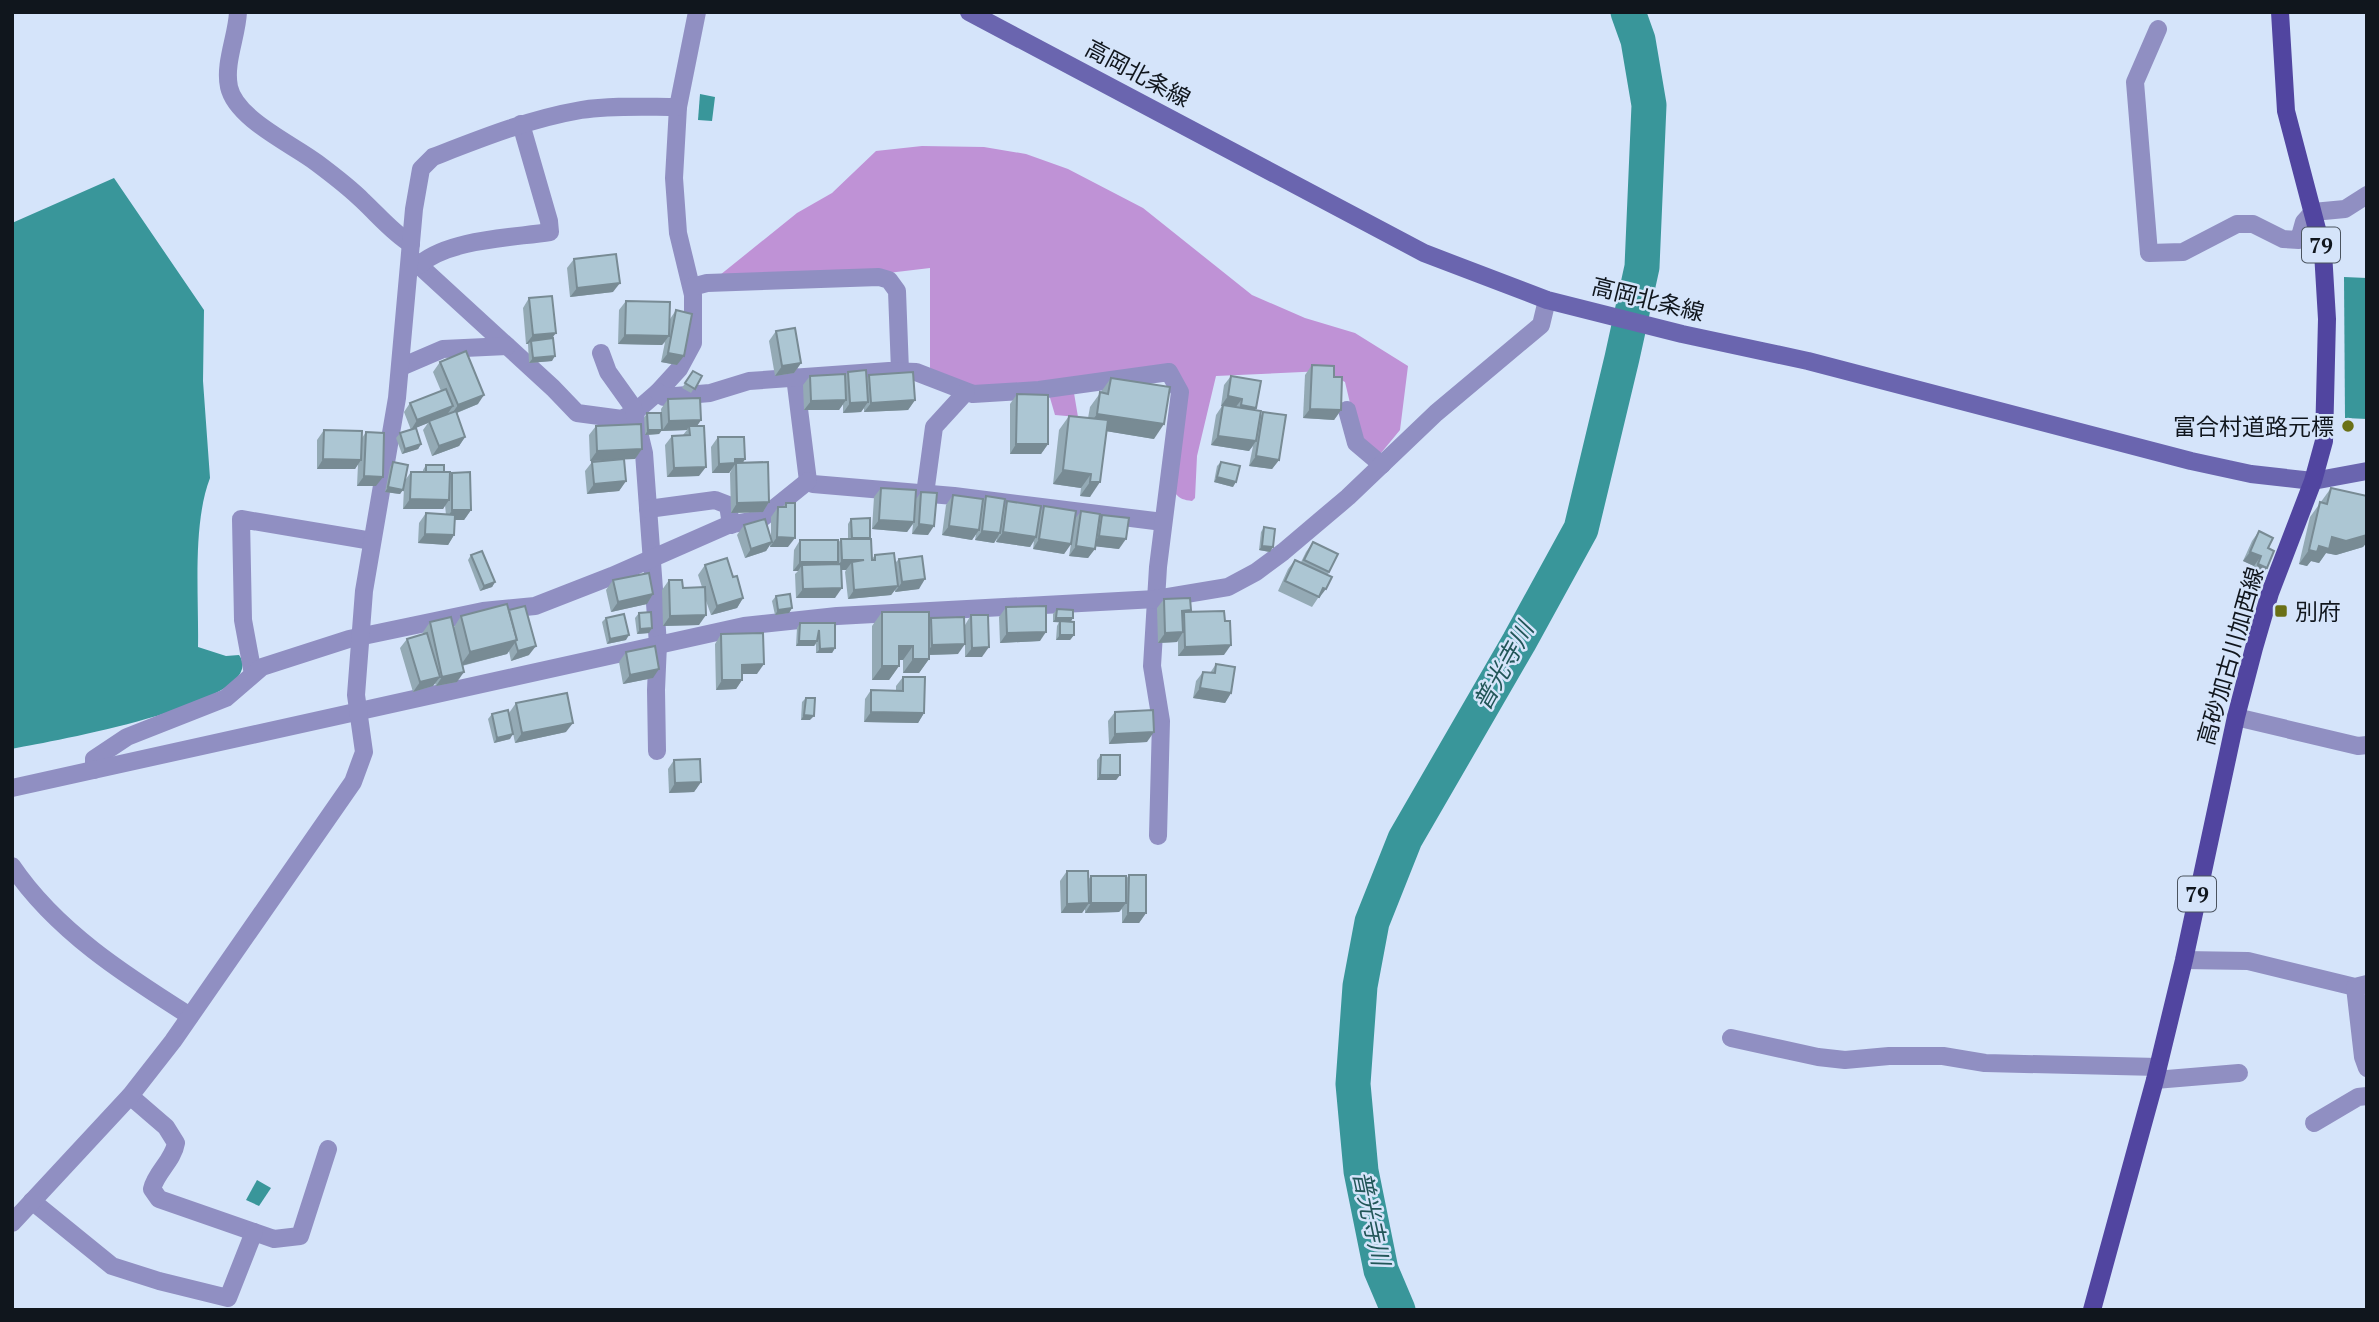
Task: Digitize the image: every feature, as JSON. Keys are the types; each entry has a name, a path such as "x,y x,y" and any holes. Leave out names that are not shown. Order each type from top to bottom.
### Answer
{"main road":[{"name":"高岡北条線","path":"969,12 1424,253 1547,300 1808,361 2191,461 2251,474 2313,481 2366,473"},
{"name":"高砂加古川加西線","path":"2092,1310 2184,960 2236,717 2270,593 2313,481 2324,440 2327,319 2323,252 2286,111 2280,12"}],"street":[{"path":"238,12 238,31 231,56 229,86 241,111 317,163 360,198 400,238 413,256 577,413 622,419 635,412 658,392 679,369 694,343 692,287 678,233 674,178 678,107 698,12"},
{"path":"2158,29 2135,82 2149,253 2183,252 2237,224 2253,224 2283,239 2299,240 2304,222 2313,212 2345,209 2367,195"},
{"path":"12,1223 130,1096 190,1016 353,782 364,752 356,695 359,639 372,541 401,367 421,169 433,157 521,124 584,110 636,106 678,107"},
{"path":"413,256 428,257 461,246 550,232 549,220 521,124"},
{"path":"692,287 720,282 879,277 890,280 897,291 900,371"},
{"path":"12,788 744,626 837,617 1156,599 1228,587 1256,572 1301,537 1436,413 1541,326 1547,300"},
{"path":"401,367 443,349 507,346"},
{"path":"601,353 608,372 633,407 644,453 659,644 656,690 657,751"},
{"path":"658,392 664,397 710,393 749,381 900,371 916,372 973,394 1039,390 1169,372 1174,376 1180,392 1163,522 1152,666 1161,721 1158,836"},
{"path":"796,377 808,481"},
{"path":"925,494 934,426 967,392"},
{"path":"1348,410 1356,443 1382,465"},
{"path":"808,481 813,484 925,494 1163,522"},
{"path":"94,770 94,759 127,737 226,698 262,667 348,639 359,639 483,611 535,606 731,525 761,519 808,481"},
{"path":"648,509 715,500 728,505 731,525"},
{"path":"253,674 243,620 241,519 372,541"},
{"path":"2236,717 2358,746 2367,745"},
{"path":"12,866 67,930 145,988 190,1016"},
{"path":"2184,960 2248,961 2361,986 2363,1057 2367,1068"},
{"path":"1731,1038 1818,1058 1845,1060 1889,1056 1943,1056 1985,1063 2156,1073 2239,1073"},
{"path":"130,1096 166,1127 176,1143 174,1153 155,1180 152,1189 159,1199 274,1239 300,1236 328,1149"},
{"path":"2314,1122 2358,1097 2367,1096"},
{"path":"32,1201 112,1266 228,1298 254,1232"}],"shaded area":[{"path":"700,94 715,97 712,121 698,120"},
{"path":"922,146 984,147 1026,154 1068,169 1143,208 1252,295 1305,318 1355,333 1408,366 1400,430 1381,453 1359,441 1345,382 1324,371 1216,376 1197,456 1195,498 1192,501 1187,500 1175,493 1174,369 1072,381 1078,417 1055,415 1046,384 971,391 930,369 930,268 888,273 720,275 797,213 832,193 876,151"},
{"path":"114,178 204,310 203,381 210,478 204,497 199,539 198,647 226,656 239,655 240,673 222,690 190,705 106,730 12,749 12,223"},
{"path":"2344,277 2367,278 2367,419 2345,418"},
{"path":"257,1180 271,1188 259,1206 246,1200"}],"building":[{"path":"616,254 620,283 577,288 574,259"},
{"path":"552,296 556,333 533,335 529,298"},
{"path":"626,301 670,302 669,336 625,335"},
{"path":"676,310 692,314 684,356 668,353"},
{"path":"795,328 801,363 782,366 776,331"},
{"path":"553,338 555,356 533,358 531,341"},
{"path":"466,351 484,395 458,405 440,362"},
{"path":"1312,365 1334,366 1334,377 1342,377 1341,410 1310,409"},
{"path":"866,370 868,402 850,403 848,372"},
{"path":"693,371 702,376 695,389 685,383"},
{"path":"913,372 915,400 871,403 869,375"},
{"path":"845,374 846,400 811,401 810,376"},
{"path":"1231,376 1261,381 1256,408 1241,405 1242,399 1228,396"},
{"path":"1111,378 1170,387 1164,424 1097,414 1100,392 1108,394"},
{"path":"446,389 453,406 417,420 410,403"},
{"path":"1017,394 1048,395 1048,444 1016,444"},
{"path":"700,398 701,420 669,421 668,399"},
{"path":"1223,405 1261,411 1256,441 1218,436"},
{"path":"456,411 465,437 439,446 429,421"},
{"path":"1263,412 1286,415 1279,460 1256,456"},
{"path":"647,413 661,413 662,430 648,430"},
{"path":"1069,416 1108,420 1100,482 1090,482 1091,474 1063,470"},
{"path":"641,424 642,449 597,451 596,426"},
{"path":"689,426 704,426 706,467 674,468 672,436 690,435"},
{"path":"416,428 421,444 405,449 400,433"},
{"path":"324,430 362,431 361,460 323,459"},
{"path":"366,432 384,433 383,477 364,476"},
{"path":"718,437 744,437 745,459 719,464"},
{"path":"624,459 626,481 594,484 592,462"},
{"path":"393,462 408,465 403,490 388,487"},
{"path":"768,462 769,502 737,503 736,463"},
{"path":"1221,462 1240,466 1236,482 1217,477"},
{"path":"426,465 444,465 444,472 426,472"},
{"path":"411,472 450,472 449,500 410,499"},
{"path":"470,472 471,510 452,510 452,473"},
{"path":"881,488 916,490 914,522 879,520"},
{"path":"2331,488 2367,496 2367,535 2346,541 2332,537 2329,549 2319,546 2317,552 2309,550 2320,502 2327,504"},
{"path":"921,492 937,493 934,526 919,524"},
{"path":"953,495 983,499 979,530 949,526"},
{"path":"986,496 1005,499 1000,533 982,531"},
{"path":"1007,501 1041,506 1036,537 1003,532"},
{"path":"786,503 795,503 795,538 777,537 778,507 786,507"},
{"path":"1044,506 1076,511 1071,544 1039,539"},
{"path":"1081,511 1100,514 1095,549 1076,546"},
{"path":"426,513 455,515 454,535 425,534"},
{"path":"1102,515 1129,518 1126,539 1099,536"},
{"path":"870,518 870,538 852,538 851,519"},
{"path":"765,519 772,542 751,549 744,525"},
{"path":"1264,527 1275,529 1273,547 1262,546"},
{"path":"2259,531 2273,538 2268,548 2274,551 2267,568 2258,564 2261,556 2250,552"},
{"path":"841,539 871,539 872,560 875,560 875,555 894,553 898,586 854,590 852,562 864,560 842,560"},
{"path":"800,540 838,540 838,562 800,562"},
{"path":"1313,542 1338,554 1329,572 1304,560"},
{"path":"482,551 495,582 484,586 471,555"},
{"path":"922,556 925,579 902,582 899,559"},
{"path":"727,558 733,577 737,576 743,598 717,606 705,565"},
{"path":"1295,560 1332,577 1319,597 1285,581"},
{"path":"841,564 842,588 803,589 802,565"},
{"path":"649,573 653,594 618,602 613,580"},
{"path":"669,580 682,580 683,588 705,587 706,615 670,616"},
{"path":"790,594 792,608 778,610 776,596"},
{"path":"1190,598 1191,610 1182,611 1183,632 1165,633 1164,599"},
{"path":"507,604 517,640 470,652 461,616"},
{"path":"525,606 536,646 518,651 509,610"},
{"path":"1046,606 1046,632 1007,633 1006,607"},
{"path":"1057,609 1073,610 1073,618 1056,618"},
{"path":"1224,611 1225,621 1230,621 1231,645 1185,647 1184,612"},
{"path":"651,612 652,628 640,629 639,613"},
{"path":"882,612 929,612 929,659 913,659 913,646 899,646 899,666 882,666"},
{"path":"624,614 629,635 610,639 606,618"},
{"path":"971,615 988,615 989,647 972,648"},
{"path":"451,617 464,672 442,677 430,622"},
{"path":"964,617 965,644 932,645 931,618"},
{"path":"1060,621 1074,622 1074,635 1060,635"},
{"path":"800,623 835,623 835,648 820,649 819,630 817,641 799,641"},
{"path":"427,633 440,677 420,682 407,639"},
{"path":"763,633 764,664 742,665 742,680 722,680 721,634"},
{"path":"655,646 659,669 630,675 626,652"},
{"path":"1216,664 1235,667 1231,693 1200,688 1203,672 1215,673"},
{"path":"903,677 925,677 924,713 871,712 871,690 903,691"},
{"path":"567,693 573,723 522,733 516,703"},
{"path":"806,698 815,698 814,716 804,715"},
{"path":"508,710 513,734 497,738 492,714"},
{"path":"1153,710 1154,732 1115,734 1115,712"},
{"path":"1101,755 1120,755 1120,775 1100,775"},
{"path":"700,759 701,782 675,783 674,760"},
{"path":"1067,871 1088,871 1089,903 1067,904"},
{"path":"1129,875 1146,875 1146,913 1128,913"},
{"path":"1091,876 1126,876 1126,903 1091,903"}],"waterway":[{"name":"普光寺川","path":"1398,1310 1381,1270 1361,1171 1353,1084 1360,986 1372,922 1405,839 1581,529 1642,267 1649,105 1638,40 1628,12"}],"place":[{"name":"富合村道路元標","path":"2348,426"},
{"name":"別府","path":"2281,611"}]}
